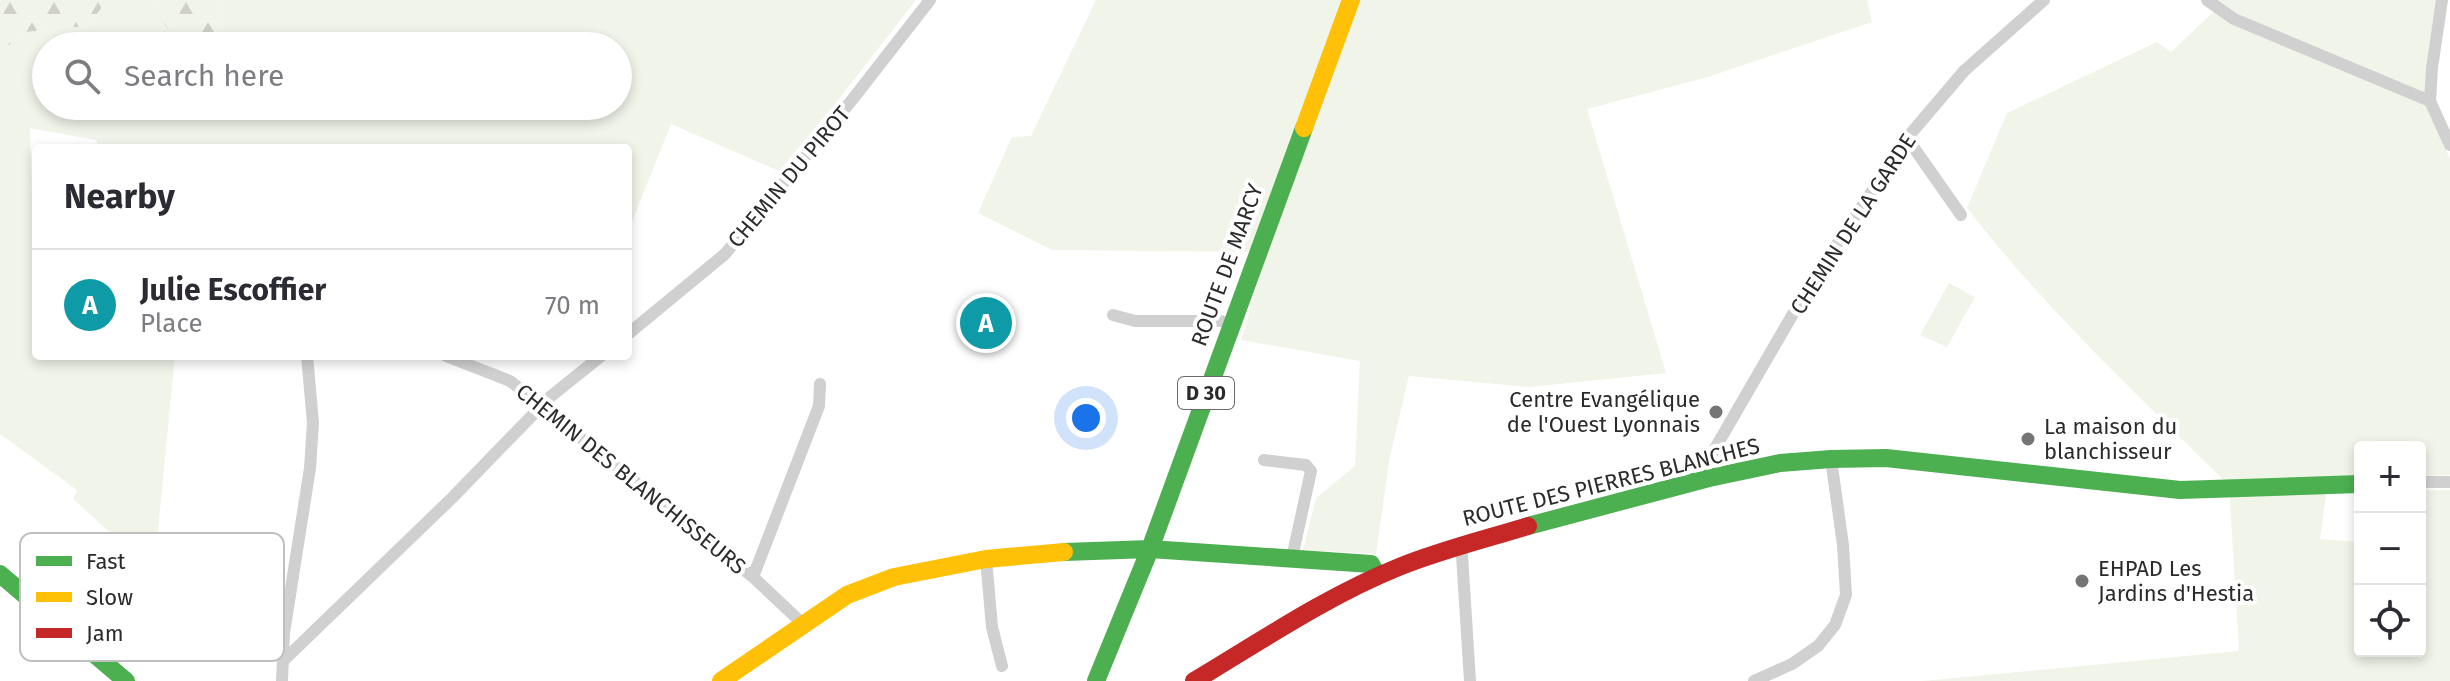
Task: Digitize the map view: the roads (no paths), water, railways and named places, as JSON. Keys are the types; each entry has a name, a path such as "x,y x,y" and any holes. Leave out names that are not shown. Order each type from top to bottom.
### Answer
{"street":[{"name":"CHEMIN DU PIROT","path":"632,331 725,254 930,0"},
{"name":"ROUTE DE MARCY","path":"1096,681 1150,549 1351,0"},
{"name":"CHEMIN DE LA GARDE","path":"1709,478 1706,464 1792,315 1907,138 1964,71 2044,0"},
{"path":"2207,0 2234,19 2430,101"},
{"path":"2442,0 2430,101 2450,145"},
{"path":"1907,138 1961,215"},
{"path":"1113,315 1135,321 1221,321 1231,324"},
{"path":"284,633 310,468 313,423 307,360"},
{"name":"CHEMIN DES BLANCHISSEURS","path":"456,360 510,381 753,577 803,624"},
{"path":"284,660 452,498 541,407 596,360"},
{"path":"753,577 819,406 820,384"},
{"name":"ROUTE DES PIERRES BLANCHES","path":"1194,681 1377,575 1458,546 1549,519 1780,463 1886,458 2180,490 2354,484"},
{"path":"1754,681 1792,664 1818,646 1835,625 1846,595 1843,545 1831,459"},
{"path":"1264,460 1306,465 1311,471 1292,558"},
{"path":"2426,482 2450,482"},
{"path":"1458,546 1462,555 1470,681"},
{"path":"721,681 847,595 894,577 986,559 1084,550 1150,549 1371,564 1377,575"},
{"path":"986,559 992,627 1002,666"},
{"path":"0,574 20,591"},
{"path":"102,661 126,681"},
{"path":"282,681 283,661"}],"place":[{"name":"Julie Escoffier","path":"986,323"},
{"name":"Centre Evangélique de l'Ouest Lyonnais","path":"1716,412"},
{"name":"La maison du blanchisseur","path":"2028,439"},
{"name":"EHPAD Les Jardins d'Hestia","path":"2082,581"}]}
